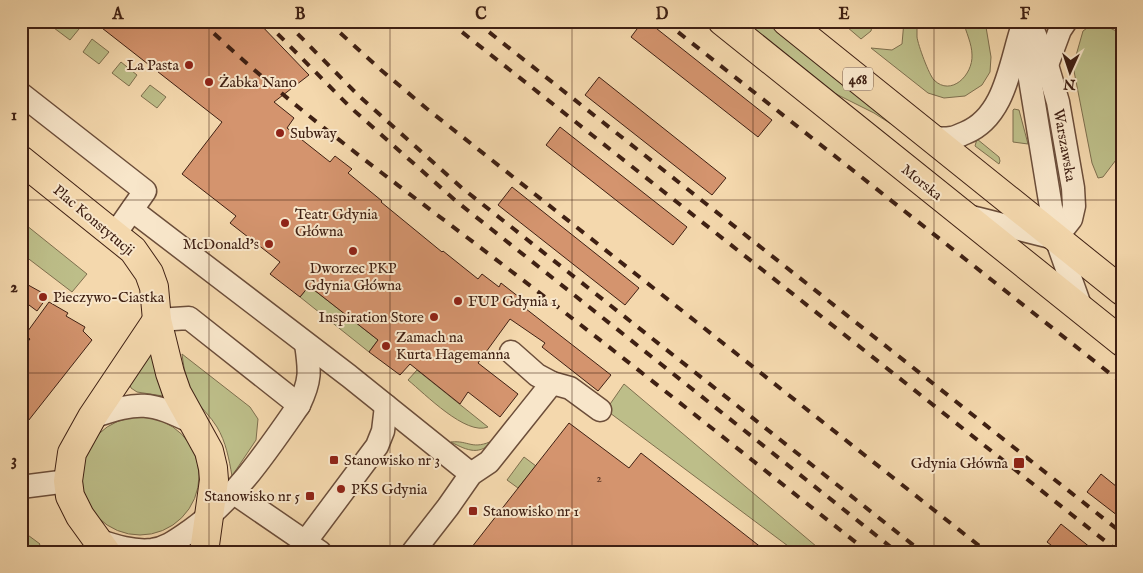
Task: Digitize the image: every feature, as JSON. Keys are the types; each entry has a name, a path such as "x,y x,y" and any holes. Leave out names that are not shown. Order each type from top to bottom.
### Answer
{"main road":[{"name":"Morska","path":"722,21 1122,342"},
{"name":"468","path":"786,21 1122,291"},
{"name":"Plac Konstytucji","path":"21,160 115,234 133,250 149,273 154,287 157,320 172,380 177,393 209,451 213,468 214,480 204,552"},
{"path":"101,546 80,516 70,496 68,481 72,453 92,417 157,320"}],"street":[{"path":"931,138 952,138 974,130 987,116 1001,95 1008,80 1016,46 1027,21"},
{"name":"Warszawska","path":"1027,21 1047,65 1058,102 1073,188 1074,206 1071,219 1056,238"},
{"name":"Warszawska","path":"1027,21 1030,80 1056,238 1082,311"},
{"path":"1047,65 1060,30 1066,21"},
{"path":"21,94 145,191 115,234"},
{"path":"132,210 471,474"},
{"path":"963,215 1056,238"},
{"path":"157,320 189,318 299,405"},
{"path":"101,546 155,550 173,543 208,518 234,493 299,405 306,391 310,372 306,344"},
{"path":"511,352 537,375 552,383 570,388 600,410"},
{"path":"413,552 448,508 471,474 489,462 552,383"},
{"path":"92,417 128,406 140,405 166,409 194,423"},
{"path":"234,493 313,546 377,446 382,431 386,406"},
{"path":"21,487 68,481"}],"green space":[{"path":"60,21 70,21 79,29 70,40 54,28"},
{"path":"745,21 767,21 902,131 874,113 828,90"},
{"path":"840,21 873,22 871,31 861,39"},
{"path":"904,21 917,21 917,37 929,72 934,80 941,85 947,86 954,85 960,81 969,70 971,63 971,47 963,21 985,21 991,57 990,72 982,85 965,96 944,98 928,93 871,48 892,50 902,44"},
{"path":"1094,23 1102,24 1122,34 1122,152 1103,177 1098,178 1092,163 1073,66 1083,31"},
{"path":"92,39 109,52 99,64 83,52"},
{"path":"121,62 137,75 129,86 112,73"},
{"path":"150,85 166,97 157,108 141,96"},
{"path":"1014,109 1019,110 1028,144 1013,142"},
{"path":"977,139 999,157 999,164 975,146"},
{"path":"21,221 87,274 72,292 21,253"},
{"path":"309,286 378,340 369,352 300,297"},
{"path":"153,350 163,396 137,392 130,385"},
{"path":"182,354 250,407 258,419 256,440 232,476 223,439 217,427 195,399 185,372"},
{"path":"417,370 488,427 479,428 469,425 446,412 408,380"},
{"path":"624,384 823,552 796,552 606,410"},
{"path":"140,417 163,422 182,434 194,453 199,476 194,499 182,518 163,530 140,535 117,530 98,518 86,499 81,476 86,453 98,434 117,422"},
{"path":"494,440 479,450 468,450 451,442 481,445"},
{"path":"524,457 536,466 518,488 507,480"},
{"path":"21,530 40,544 35,552 21,551"}],"building":[{"name":"Dworzec PKP Gdynia Główna","path":"93,21 257,21 309,75 274,102 294,118 287,128 330,162 335,156 352,169 348,173 442,252 478,279 482,274 499,287 501,283 524,301 521,305 611,375 598,391 542,347 545,343 510,319 478,363 518,394 500,417 468,392 460,404 410,364 400,375 369,352 378,340 309,286 300,297 270,274 280,262 230,223 236,216 182,174 222,122"},
{"path":"643,21 647,21 772,120 758,137 631,37"},
{"path":"599,77 726,178 712,195 585,95"},
{"path":"560,127 687,227 673,245 546,145"},
{"path":"512,187 639,288 625,305 498,205"},
{"path":"21,281 48,296 37,311 21,299"},
{"path":"49,302 68,313 66,316 85,327 83,331 92,340 21,430 21,360 28,351 25,345 30,339 25,335"},
{"path":"569,423 629,468 641,453 767,552 468,552"},
{"path":"1101,474 1122,491 1122,519 1087,492"},
{"path":"1061,524 1096,552 1060,552 1047,542"}],"railway":[{"path":"201,21 237,55 313,119 601,340 868,552"},
{"path":"265,21 350,107 456,201 897,552"},
{"path":"285,21 359,96 462,188 922,552"},
{"path":"327,21 426,108 987,552"},
{"path":"448,21 1119,552"},
{"path":"475,21 1122,533"},
{"path":"664,21 1122,383"}],"place":[{"name":"La Pasta","path":"189,65"},
{"name":"Żabka Nano","path":"209,82"},
{"name":"Subway","path":"280,133"},
{"name":"Teatr Gdynia Główna","path":"285,223"},
{"name":"McDonald's","path":"269,244"},
{"name":"Dworzec PKP Gdynia Główna","path":"353,251"},
{"name":"Pieczywo-Ciastka","path":"43,297"},
{"name":"FUP Gdynia 1","path":"458,301"},
{"name":"Inspiration Store","path":"434,317"},
{"name":"Zamach na Kurta Hagemanna","path":"386,346"},
{"name":"Stanowisko nr 3","path":"334,460"},
{"name":"Gdynia Główna","path":"1019,463"},
{"name":"PKS Gdynia","path":"341,489"},
{"name":"Stanowisko nr 5","path":"310,496"},
{"name":"Stanowisko nr 1","path":"473,511"}]}
